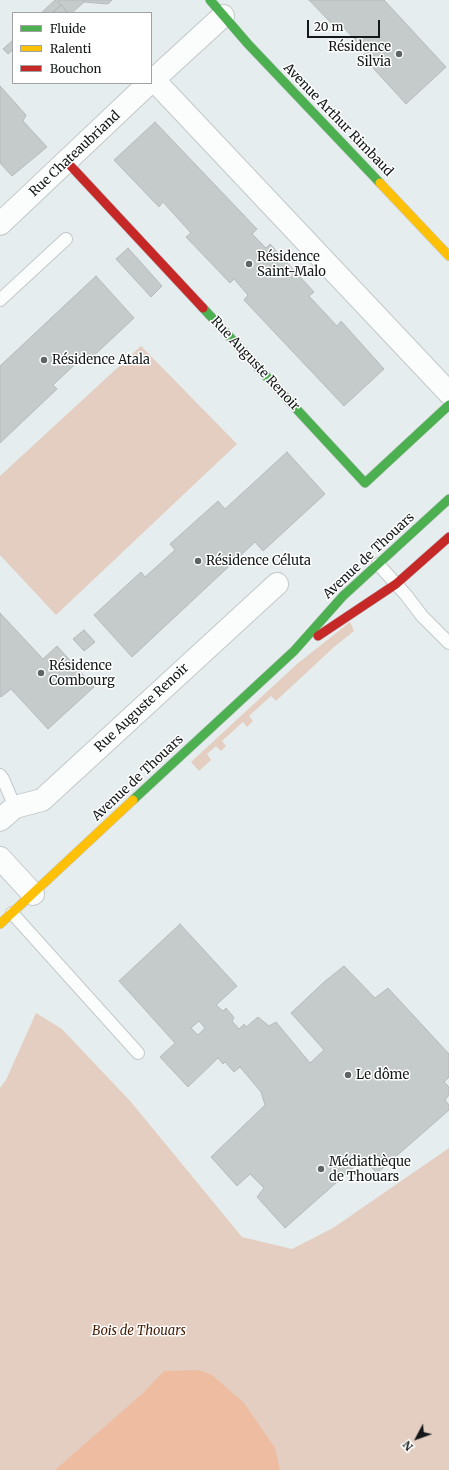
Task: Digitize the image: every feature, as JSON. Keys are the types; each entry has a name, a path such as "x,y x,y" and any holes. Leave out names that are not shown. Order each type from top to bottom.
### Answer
{"street":[{"name":"Rue Chateaubriand","path":"152,80 216,8"},
{"name":"Avenue Arthur Rimbaud","path":"216,8 248,44 449,256"},
{"path":"152,82 449,392"},
{"name":"Rue Chateaubriand","path":"0,224 148,84"},
{"name":"Rue Auguste Renoir","path":"67,162 365,483 449,405"},
{"name":"Avenue de Thouars","path":"0,924 294,651 343,596 449,499"},
{"name":"Avenue de Thouars","path":"294,651 396,584 449,537"},
{"name":"Rue Auguste Renoir","path":"7,814 42,800 277,584"},
{"path":"0,858 33,894"}],"lane":[{"path":"0,300 66,239"},
{"path":"378,564 422,616 449,643"},
{"path":"0,775 3,779 7,814"},
{"path":"12,913 138,1053"}],"green space":[{"path":"141,346 237,444 56,615 0,555 0,476"},
{"path":"350,622 354,631 334,647 276,701 271,696 249,716 253,721 247,727 243,722 222,741 226,746 221,751 216,746 207,754 211,760 199,771 191,762 297,664"},
{"name":"Bois de Thouars","path":"36,1013 62,1029 131,1102 242,1237 292,1249 333,1228 449,1148 449,1470 0,1470 0,1088 6,1080"}],"shaded area":[{"path":"199,1370 212,1375 244,1403 275,1448 280,1470 55,1470 143,1393 164,1371"}],"building":[{"path":"55,0 61,5 53,12 42,12"},
{"path":"57,0 82,0 84,2 73,12 67,12"},
{"path":"82,0 112,0 108,4 84,2"},
{"name":"Résidence Silvia","path":"309,0 384,0 446,67 406,104 362,56 367,52 339,23 335,27"},
{"path":"61,5 67,12 53,12"},
{"path":"12,41 12,51 8,54 3,49"},
{"path":"0,86 26,115 23,121 47,147 12,176 0,163"},
{"name":"Résidence Saint-Malo","path":"155,122 257,229 252,234 266,248 270,244 314,292 309,296 337,326 341,321 384,369 344,406 244,300 248,295 234,279 230,283 186,237 191,233 163,202 159,207 114,160"},
{"path":"128,248 162,286 151,297 116,259"},
{"name":"Résidence Atala","path":"96,276 134,318 87,362 83,357 53,385 57,389 0,443 0,366"},
{"name":"Résidence Céluta","path":"287,452 325,494 263,551 255,542 132,657 94,615 141,572 145,577 175,550 170,544 218,501 225,509"},
{"name":"Résidence Combourg","path":"0,613 43,659 57,646 94,687 48,729 11,689 1,697 0,696"},
{"path":"84,630 95,642 84,651 73,639"},
{"name":"Le dôme","path":"180,924 237,986 216,1005 223,1011 226,1008 234,1018 232,1021 239,1029 244,1024 246,1027 258,1017 269,1026 276,1022 310,1063 324,1050 291,1013 324,982 344,966 375,998 388,988 449,1054 449,1077 444,1082 449,1087 449,1095 445,1100 449,1105 449,1110 377,1173 363,1159 285,1228 257,1197 264,1188 250,1174 237,1186 211,1157 265,1105 261,1092 240,1067 234,1072 225,1062 223,1064 218,1058 188,1087 160,1057 175,1043 119,981","holes":["199,1021 205,1028 198,1035 191,1028"]}],"traffic: fast":[{"path":"210,0 248,44 380,183"},
{"path":"203,308 365,483 449,405"},
{"path":"133,800 294,651 343,596 449,499"}],"traffic: slow":[{"path":"380,183 449,256"},
{"path":"0,924 133,800"}],"traffic: jam":[{"path":"67,162 203,308"},
{"path":"318,636 396,584 449,537"}],"place":[{"name":"Résidence Silvia","path":"399,54"},
{"name":"Résidence Saint-Malo","path":"249,264"},
{"name":"Résidence Atala","path":"44,360"},
{"name":"Résidence Céluta","path":"198,561"},
{"name":"Résidence Combourg","path":"41,673"},
{"name":"Le dôme","path":"348,1075"},
{"name":"Médiathèque de Thouars","path":"321,1169"}]}
